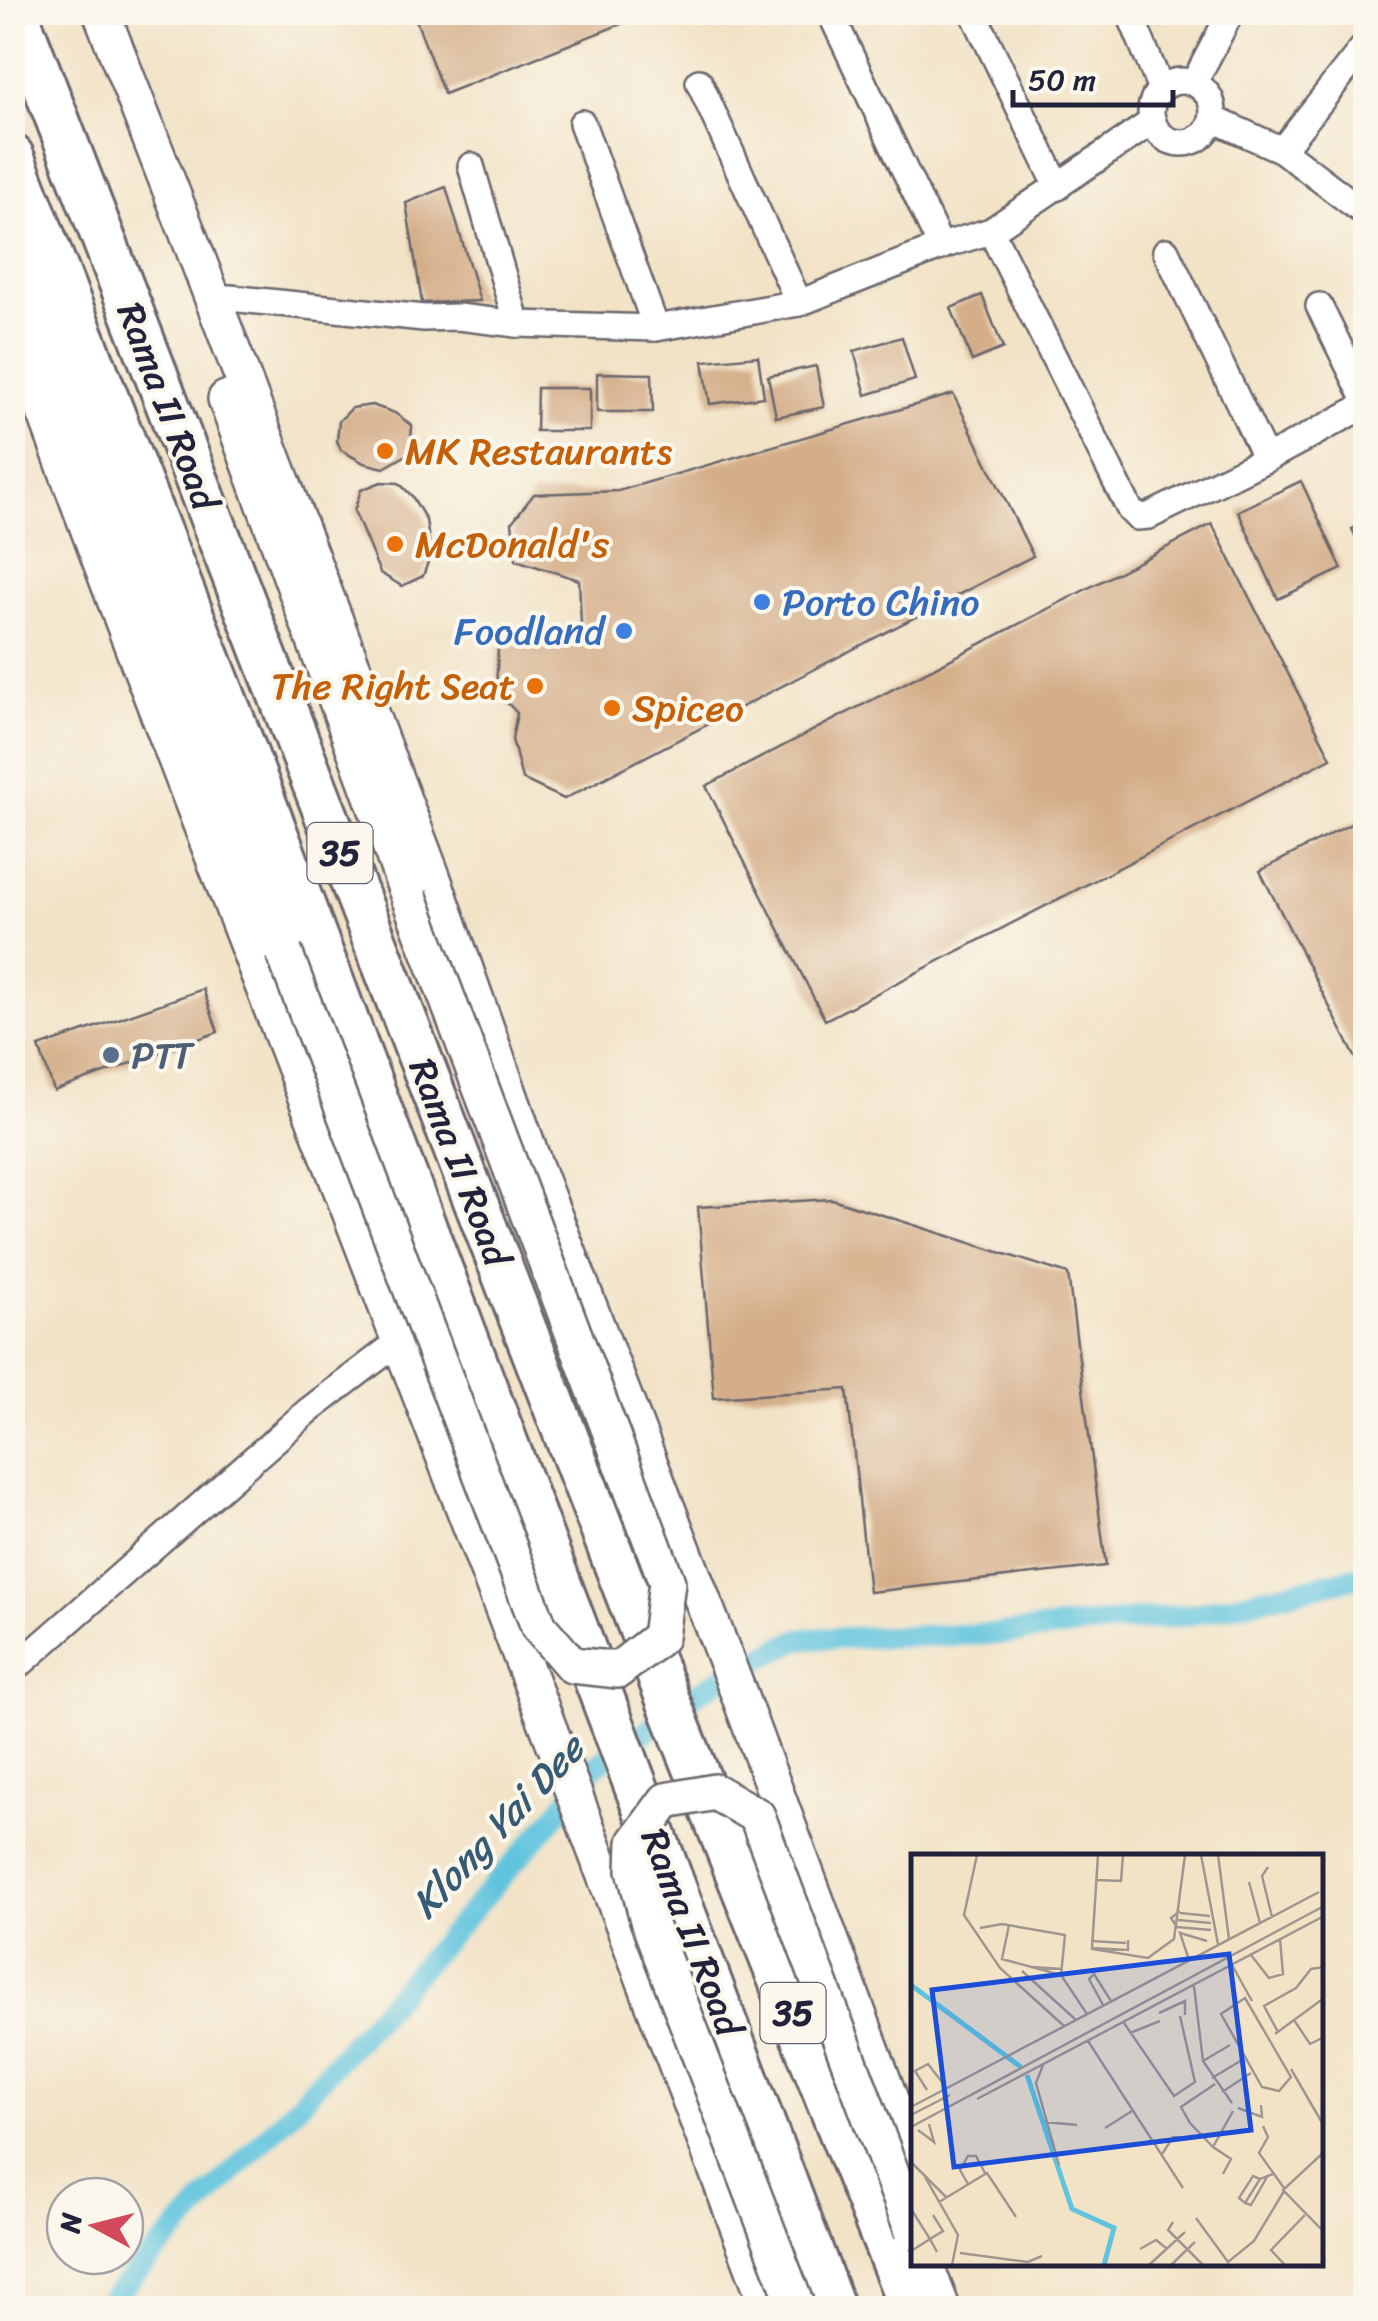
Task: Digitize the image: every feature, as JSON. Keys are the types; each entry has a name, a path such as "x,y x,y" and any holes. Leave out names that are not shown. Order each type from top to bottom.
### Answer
{"highway":[{"name":"Rama II Road","path":"16,12 670,1705 911,2308"},
{"name":"Rama II Road","path":"12,156 242,743 833,2308"}],"main road":[{"name":"Rama II Road","path":"101,12 432,876 535,1167 731,1673 911,2156"},
{"path":"12,247 284,952 538,1627 572,1665 618,1670 660,1637 667,1582 223,391 196,252"},
{"name":"Rama II Road","path":"12,324 768,2308"},
{"path":"797,2308 648,1920 635,1870 636,1842 666,1801 714,1792 758,1816 911,2226"},
{"path":"926,2266 942,2308"},
{"path":"952,2266 968,2308"}],"street":[{"path":"830,12 941,247"},
{"path":"972,12 1058,187"},
{"path":"1129,12 1161,89"},
{"path":"1194,82 1231,12"},
{"path":"1282,150 1366,44"},
{"path":"1177,81 1194,82 1208,94 1213,119 1202,136 1183,143 1164,137 1153,121 1152,104 1161,89 1177,81"},
{"path":"699,82 798,304"},
{"path":"1213,119 1282,150 1366,214"},
{"path":"212,298 517,324 656,328 798,304 990,231 1153,121"},
{"path":"582,124 656,328"},
{"path":"470,166 517,324"},
{"path":"990,231 1130,510 1137,517 1149,516 1266,459 1366,403 1320,306"},
{"path":"1166,251 1266,459"},
{"path":"12,1671 308,1411 400,1340"}],"building":[{"path":"413,12 649,12 649,13 444,94"},
{"path":"446,187 480,301 422,303 406,203"},
{"path":"982,295 1003,348 972,361 951,308"},
{"path":"902,337 915,380 866,395 854,351"},
{"path":"758,356 764,397 710,404 703,361"},
{"path":"816,366 824,407 776,417 768,376"},
{"path":"597,373 652,374 653,412 597,412"},
{"path":"537,388 590,388 590,431 536,431"},
{"name":"Porto Chino","path":"953,394 1033,556 564,799 522,779 512,739 517,713 496,691 498,649 581,624 579,580 516,560 512,522 534,494 618,491"},
{"path":"372,405 395,413 412,426 410,453 384,468 364,463 341,450 337,441 339,421 352,408"},
{"path":"1301,481 1342,569 1278,599 1238,511"},
{"path":"381,482 399,483 426,520 431,554 423,576 402,586 380,573 354,511 361,490"},
{"path":"1366,522 1366,558 1352,529"},
{"path":"1212,524 1331,758 825,1020 706,786"},
{"path":"1366,816 1366,1078 1260,871"},
{"path":"203,989 218,1032 54,1091 39,1047"},
{"path":"832,1199 1068,1274 1106,1566 869,1592 847,1389 714,1398 698,1207"}],"waterway":[{"name":"Klong Yai Dee","path":"102,2308 303,2099 555,1817 594,1766 720,1679 799,1639 999,1634 1188,1615 1366,1575"}],"place":[{"name":"MK Restaurants","path":"385,451"},
{"name":"McDonald's","path":"395,544"},
{"name":"Porto Chino","path":"762,602"},
{"name":"Foodland","path":"624,631"},
{"name":"The Right Seat","path":"535,686"},
{"name":"Spiceo","path":"612,708"},
{"name":"PTT","path":"111,1055"}]}
